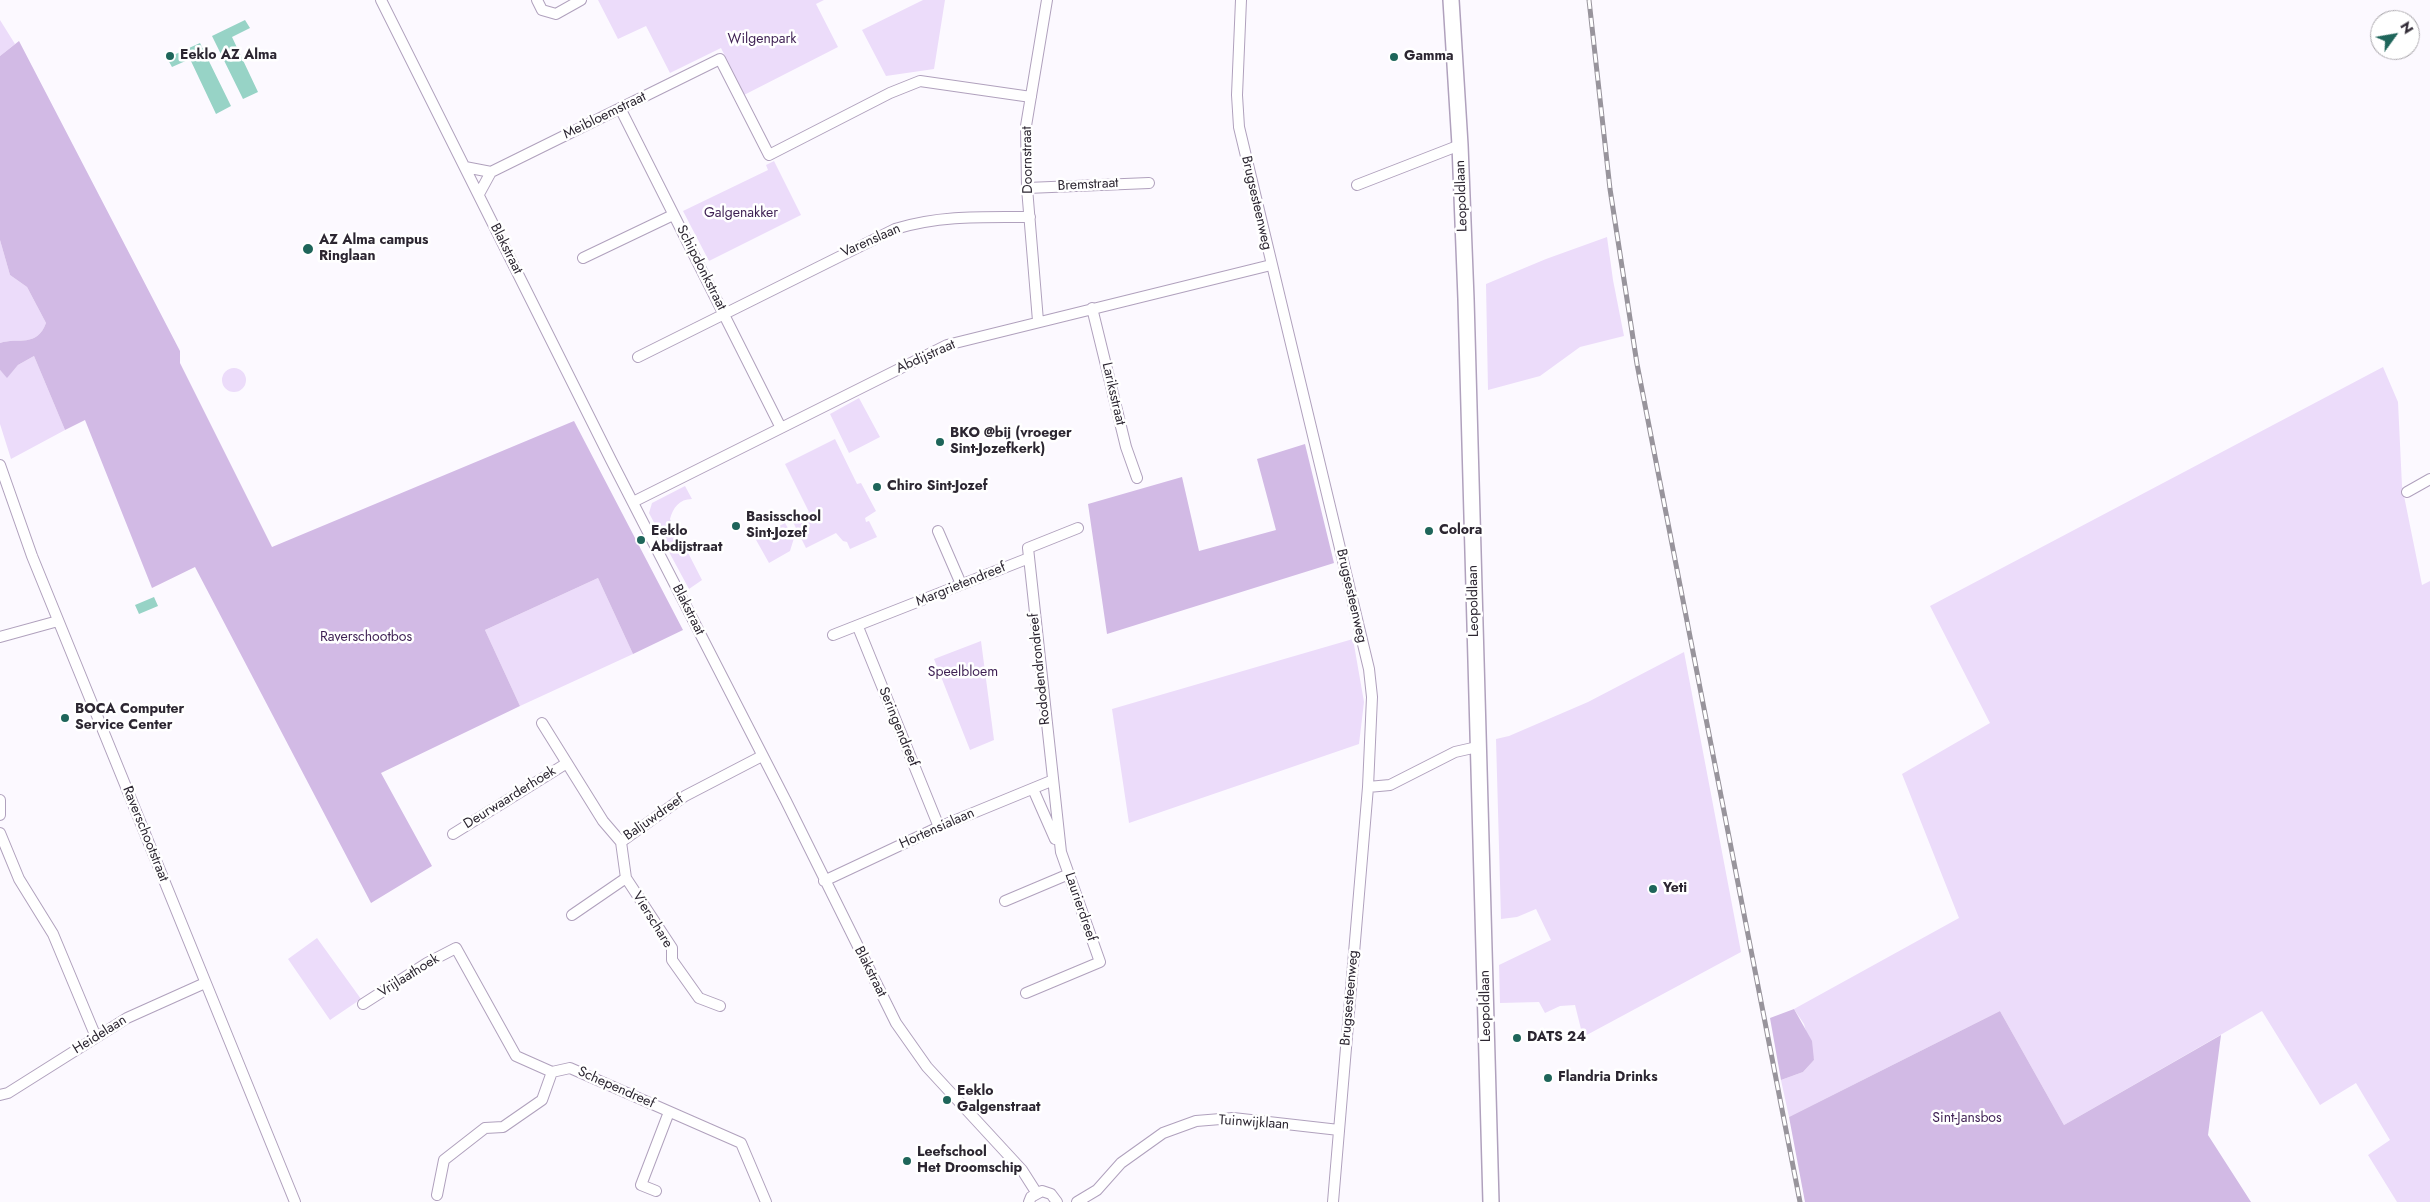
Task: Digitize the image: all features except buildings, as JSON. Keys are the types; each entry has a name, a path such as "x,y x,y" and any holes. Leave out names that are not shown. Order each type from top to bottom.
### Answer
{"main road":[{"name":"Leopoldlaan","path":"1451,0 1460,145 1490,1202"}],"street":[{"name":"Blakstraat","path":"382,0 896,1023 927,1067 1022,1170 1036,1192"},
{"path":"537,0 542,10 556,14 582,0"},
{"name":"Doornstraat","path":"1038,321 1027,188 1026,126 1047,0"},
{"name":"Brugsesteenweg","path":"1240,0 1237,95 1239,127 1369,669 1372,697 1368,787 1333,1202"},
{"name":"Meibloemstraat","path":"491,172 720,59 769,155 890,93 920,80 1031,97"},
{"name":"Schipdonkstraat","path":"620,108 781,428"},
{"path":"1357,185 1460,145"},
{"path":"465,167 491,172 479,194"},
{"name":"Bremstraat","path":"1027,188 1149,182"},
{"path":"583,258 673,215"},
{"name":"Varenslaan","path":"638,356 723,312 895,229 916,223 948,218 1030,216"},
{"name":"Abdijstraat","path":"633,502 947,345 1271,264"},
{"name":"Lariksstraat","path":"1092,308 1126,447 1137,478"},
{"name":"Raverschootstraat","path":"0,464 19,524 295,1202"},
{"path":"2407,492 2430,479"},
{"name":"Margrietendreef","path":"833,635 858,627 1029,558 1028,548 1078,528"},
{"path":"938,531 961,584"},
{"name":"Rododendrondreef","path":"1029,558 1051,781"},
{"path":"0,638 58,621"},
{"name":"Seringendreef","path":"858,627 938,827"},
{"name":"Baljuwdreef","path":"542,723 603,821 621,842 685,796 762,756"},
{"path":"1368,787 1390,785 1455,752 1477,747"},
{"name":"Deurwaarderhoek","path":"453,834 566,763"},
{"name":"Hortensialaan","path":"824,881 938,827 1051,781"},
{"name":"Laurierdreef","path":"1051,781 1060,852"},
{"name":"Laurierdreef","path":"1026,994 1100,962 1069,874 1033,789"},
{"path":"0,800 0,815"},
{"path":"0,833 19,879 53,934 96,1037"},
{"name":"Vierschare","path":"621,842 626,878 672,948 672,960 699,998 720,1006"},
{"path":"1005,901 1069,874"},
{"path":"572,916 626,878"},
{"name":"Vrijlaathoek","path":"363,1004 427,963 456,948"},
{"name":"Schependreef","path":"456,948 516,1056 552,1072 570,1068 741,1143 766,1202"},
{"name":"Heidelaan","path":"0,1095 8,1093 96,1037 153,1005 205,983"},
{"path":"437,1195 444,1160 485,1128 503,1127 542,1100 552,1072"},
{"path":"656,1191 641,1185 669,1112"},
{"name":"Tuinwijklaan","path":"1077,1202 1097,1190 1121,1163 1163,1133 1196,1121 1233,1118 1339,1130"},
{"path":"1029,1202 1036,1192 1047,1192 1057,1202"}],"green space":[{"name":"Wilgenpark","path":"598,0 824,0 816,4 838,47 744,95 721,48 670,73 646,26 618,39"},
{"path":"923,0 945,0 934,69 886,76 862,30"},
{"path":"0,20 15,44 0,56"},
{"name":"Raverschootbos","path":"19,41 180,351 180,363 272,547 574,421 683,630 633,654 598,578 485,630 520,706 381,773 432,866 371,903 195,567 152,588 85,420 65,430 34,356 18,365 7,378 0,370 0,343 32,339 38,336 46,323 27,287 10,275 0,240 0,56"},
{"name":"Galgenakker","path":"774,161 801,215 709,261 683,211 768,170 766,165"},
{"path":"1607,237 1624,336 1580,347 1540,376 1488,390 1486,284 1546,259"},
{"path":"0,240 10,275 27,287 46,323 38,336 32,339 0,343"},
{"path":"34,356 65,430 11,459 0,424 0,370 7,377 18,365"},
{"path":"2383,367 2398,402 2402,486 2422,585 2430,581 2430,1202 2397,1202 2368,1155 2390,1140 2356,1083 2320,1105 2262,1011 2064,1125 2000,1011 1789,1117 1781,1080 1803,1072 1814,1060 1804,1024 1794,1009 1959,918 1902,774 1990,723 1930,606"},
{"path":"234,368 243,371 246,380 243,389 234,392 225,389 222,380 225,371"},
{"path":"859,398 880,437 849,453 830,414"},
{"path":"835,439 857,484 861,483 876,511 865,518 866,522 869,521 877,537 850,549 847,542 843,541 836,533 806,548 792,520 809,512 785,464"},
{"path":"1305,444 1334,563 1107,634 1088,504 1182,477 1199,551 1276,530 1257,459"},
{"path":"685,486 692,499 680,502 673,511 670,519 678,540 667,547 649,513 652,503"},
{"path":"785,523 794,538 790,551 769,563 755,538"},
{"path":"684,545 702,580 689,589 669,552"},
{"path":"598,578 633,654 520,706 485,630"},
{"path":"1353,639 1364,702 1359,744 1129,823 1112,709"},
{"name":"Speelbloem","path":"981,641 994,740 970,750 934,659"},
{"path":"1684,652 1741,952 1583,1037 1575,1005 1560,1006 1545,1013 1539,1002 1500,1003 1499,965 1551,940 1536,909 1517,917 1501,919 1496,739 1509,736 1588,702"},
{"path":"317,938 361,999 330,1020 288,959"},
{"path":"1794,1009 1812,1041 1814,1060 1803,1072 1781,1080 1770,1018"},
{"name":"Sint-Jansbos","path":"2000,1011 2064,1125 2221,1035 2208,1135 2251,1202 1805,1202 1789,1117"}],"shaded area":[{"path":"245,20 250,28 232,37 258,92 243,99 212,36"},
{"path":"200,43 231,106 216,114 190,59 172,67 167,58"},
{"path":"154,597 158,606 139,614 135,605"}],"railway":[{"path":"1589,0 1610,189 1637,364 1800,1202"}],"place":[{"name":"Eeklo AZ Alma","path":"170,56"},
{"name":"Gamma","path":"1394,57"},
{"name":"AZ Alma campus Ringlaan","path":"308,249"},
{"name":"BKO @bij (vroeger Sint-Jozefkerk)","path":"940,442"},
{"name":"Chiro Sint-Jozef","path":"877,487"},
{"name":"Basisschool Sint-Jozef","path":"736,526"},
{"name":"Colora","path":"1429,531"},
{"name":"Eeklo Abdijstraat","path":"641,540"},
{"name":"BOCA Computer Service Center","path":"65,718"},
{"name":"Yeti","path":"1653,889"},
{"name":"DATS 24","path":"1517,1038"},
{"name":"Flandria Drinks","path":"1548,1078"},
{"name":"Eeklo Galgenstraat","path":"947,1100"},
{"name":"Leefschool Het Droomschip","path":"907,1161"}]}
